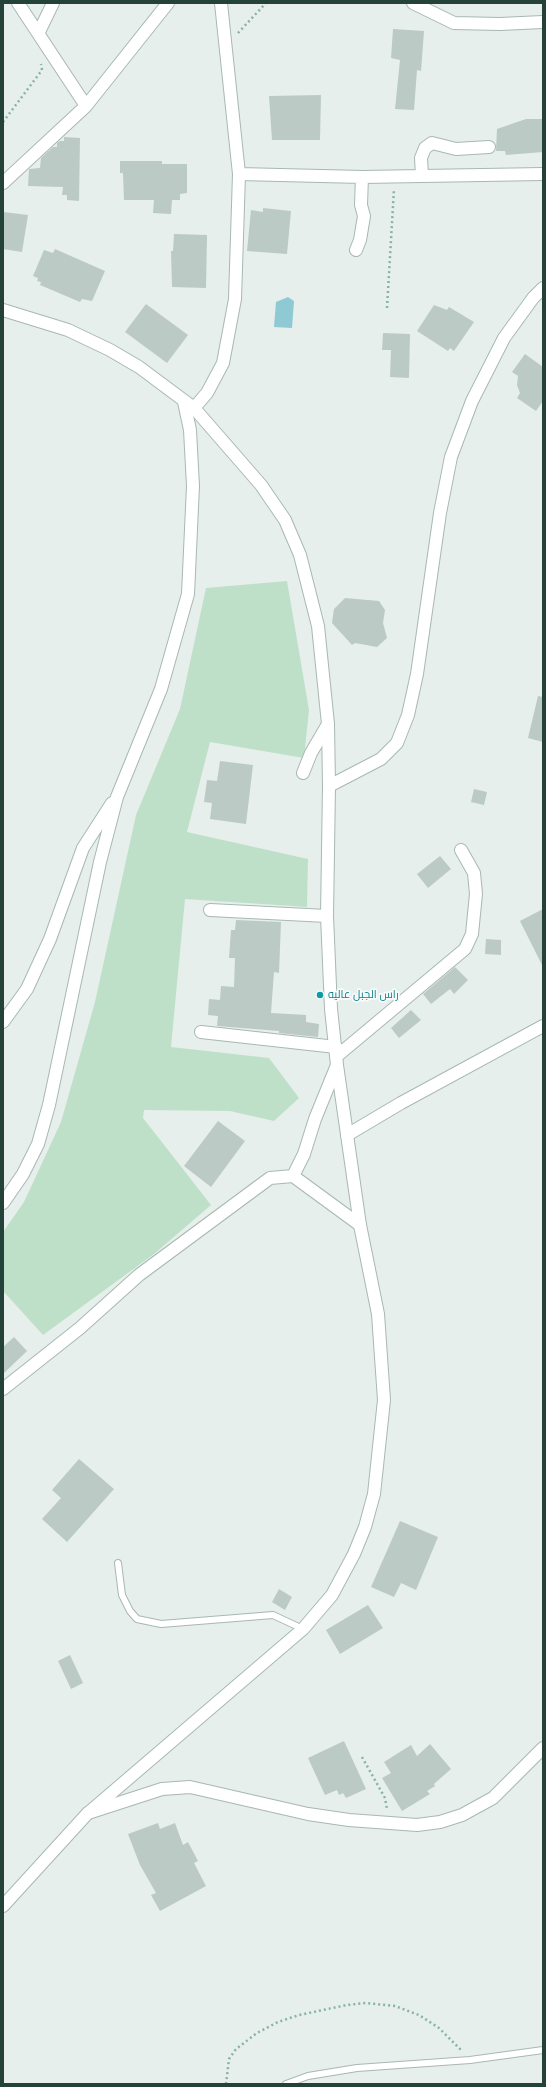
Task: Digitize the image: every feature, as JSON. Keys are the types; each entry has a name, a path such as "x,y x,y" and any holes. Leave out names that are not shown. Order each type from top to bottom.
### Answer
{"street":[{"path":"18,3 39,32 86,106"},
{"path":"39,32 54,3"},
{"path":"3,183 86,106 168,3"},
{"path":"189,405 207,393 223,363 235,299 239,174 227,45 221,3"},
{"path":"413,3 454,23 500,24 543,22"},
{"path":"422,176 421,158 425,148 432,143 456,148 489,147"},
{"path":"239,174 362,177 543,174"},
{"path":"356,250 360,240 364,216 361,205 362,177"},
{"path":"329,786 381,759 397,743 408,715 417,674 440,513 451,457 472,401 504,338 533,298 543,288"},
{"path":"3,310 68,330 110,350 139,367 189,405 261,485 285,520 300,555 318,626 328,724 328,968 337,1056 360,1225 378,1314 383,1392 379,1454 374,1494 365,1527 354,1554 332,1595 303,1628 87,1814 4,1904"},
{"path":"3,1203 23,1174 38,1144 49,1105 100,862 117,797 161,689 188,594 193,486 189,405"},
{"path":"303,773 311,753 328,724"},
{"path":"3,1022 27,989 50,939 83,848 117,797"},
{"path":"293,1176 304,1154 337,1056 465,949 472,934 476,894 474,873 461,850"},
{"path":"210,910 327,916"},
{"path":"347,1135 400,1103 543,1026"},
{"path":"201,1032 337,1056"},
{"path":"3,1389 80,1328 139,1275 270,1178 293,1176 360,1225"},
{"path":"87,1814 162,1789 190,1787 308,1814 349,1820 417,1825 440,1822 462,1815 493,1798 543,1748"}],"lane":[{"path":"118,1563 122,1595 130,1612 138,1618 161,1624 273,1615 303,1628"},
{"path":"286,2084 308,2076 357,2068 470,2060 543,2050"}],"path":[{"path":"227,45 266,3"},
{"path":"3,122 42,70 41,62"},
{"path":"387,308 395,177"},
{"path":"362,1757 385,1798 391,1823"},
{"path":"226,2084 229,2059 236,2050 257,2033 278,2022 299,2015 347,2005 366,2003 395,2006 418,2015 439,2028 470,2060"}],"green space":[{"path":"287,581 309,710 304,758 210,742 187,832 308,859 307,907 185,899 171,1047 269,1058 299,1098 274,1121 230,1111 144,1110 143,1118 211,1205 154,1254 43,1335 3,1291 3,1232 24,1202 61,1122 95,1002 136,815 180,709 206,588"}],"water":[{"path":"288,297 294,301 292,328 274,327 276,302"}],"building":[{"path":"393,29 424,31 421,71 417,70 414,110 395,109 400,60 391,58"},
{"path":"321,95 320,140 272,140 269,96"},
{"path":"526,119 543,119 543,152 506,155 505,151 496,151 497,129"},
{"path":"64,137 80,138 79,201 67,200 67,195 62,195 63,187 28,186 29,169 40,168 41,158 53,147 57,147 57,143 64,141"},
{"path":"120,161 162,161 162,164 187,164 187,193 180,194 180,200 172,200 171,214 153,213 154,200 124,200 123,173 120,173"},
{"path":"263,208 291,211 287,254 247,251 251,210 263,212"},
{"path":"3,212 28,215 22,252 3,249"},
{"path":"174,234 207,235 206,288 172,287 171,251 173,251"},
{"path":"55,249 105,271 92,301 82,299 80,302 40,285 41,282 37,281 38,278 33,276 44,250 53,253"},
{"path":"146,304 188,335 167,363 125,332"},
{"path":"434,305 447,310 449,307 474,322 454,351 450,348 448,351 417,331"},
{"path":"383,333 410,334 409,378 390,377 391,350 382,350"},
{"path":"525,354 543,367 543,401 536,411 517,398 520,393 517,385 518,376 512,372"},
{"path":"345,598 379,601 385,610 383,623 387,638 377,647 355,643 352,645 332,623 334,609"},
{"path":"538,696 543,697 543,742 528,738"},
{"path":"220,761 253,765 246,824 210,819 212,803 204,802 207,780 217,781"},
{"path":"474,789 487,792 484,805 471,802"},
{"path":"440,856 451,869 428,888 417,874"},
{"path":"543,909 543,967 520,921"},
{"path":"236,920 281,922 279,973 274,972 271,1013 306,1015 306,1022 319,1024 318,1037 279,1033 279,1031 217,1026 218,1016 208,1015 209,999 220,1000 221,986 234,987 235,958 229,958 231,930 235,930"},
{"path":"486,939 501,940 501,955 485,954"},
{"path":"455,967 468,980 454,994 450,989 431,1004 423,994"},
{"path":"411,1010 421,1020 399,1038 391,1028"},
{"path":"218,1121 245,1141 211,1187 184,1166"},
{"path":"14,1337 27,1351 3,1374 3,1347"},
{"path":"79,1459 114,1489 67,1542 42,1519 61,1498 52,1490"},
{"path":"400,1521 438,1537 416,1590 401,1583 394,1597 371,1587"},
{"path":"279,1589 292,1597 285,1610 272,1602"},
{"path":"368,1605 383,1628 340,1654 326,1630"},
{"path":"70,1655 83,1683 71,1689 58,1661"},
{"path":"344,1741 366,1789 346,1798 343,1793 339,1795 337,1790 325,1795 308,1758"},
{"path":"430,1744 451,1769 434,1784 435,1786 427,1791 430,1794 402,1811 382,1778 391,1773 384,1762 411,1745 417,1756"},
{"path":"158,1823 160,1829 175,1823 183,1845 188,1842 198,1861 194,1863 206,1886 160,1911 151,1895 156,1893 140,1865 128,1834"}],"place":[{"name":"راس الجبل عاليه","path":"320,995"}]}
